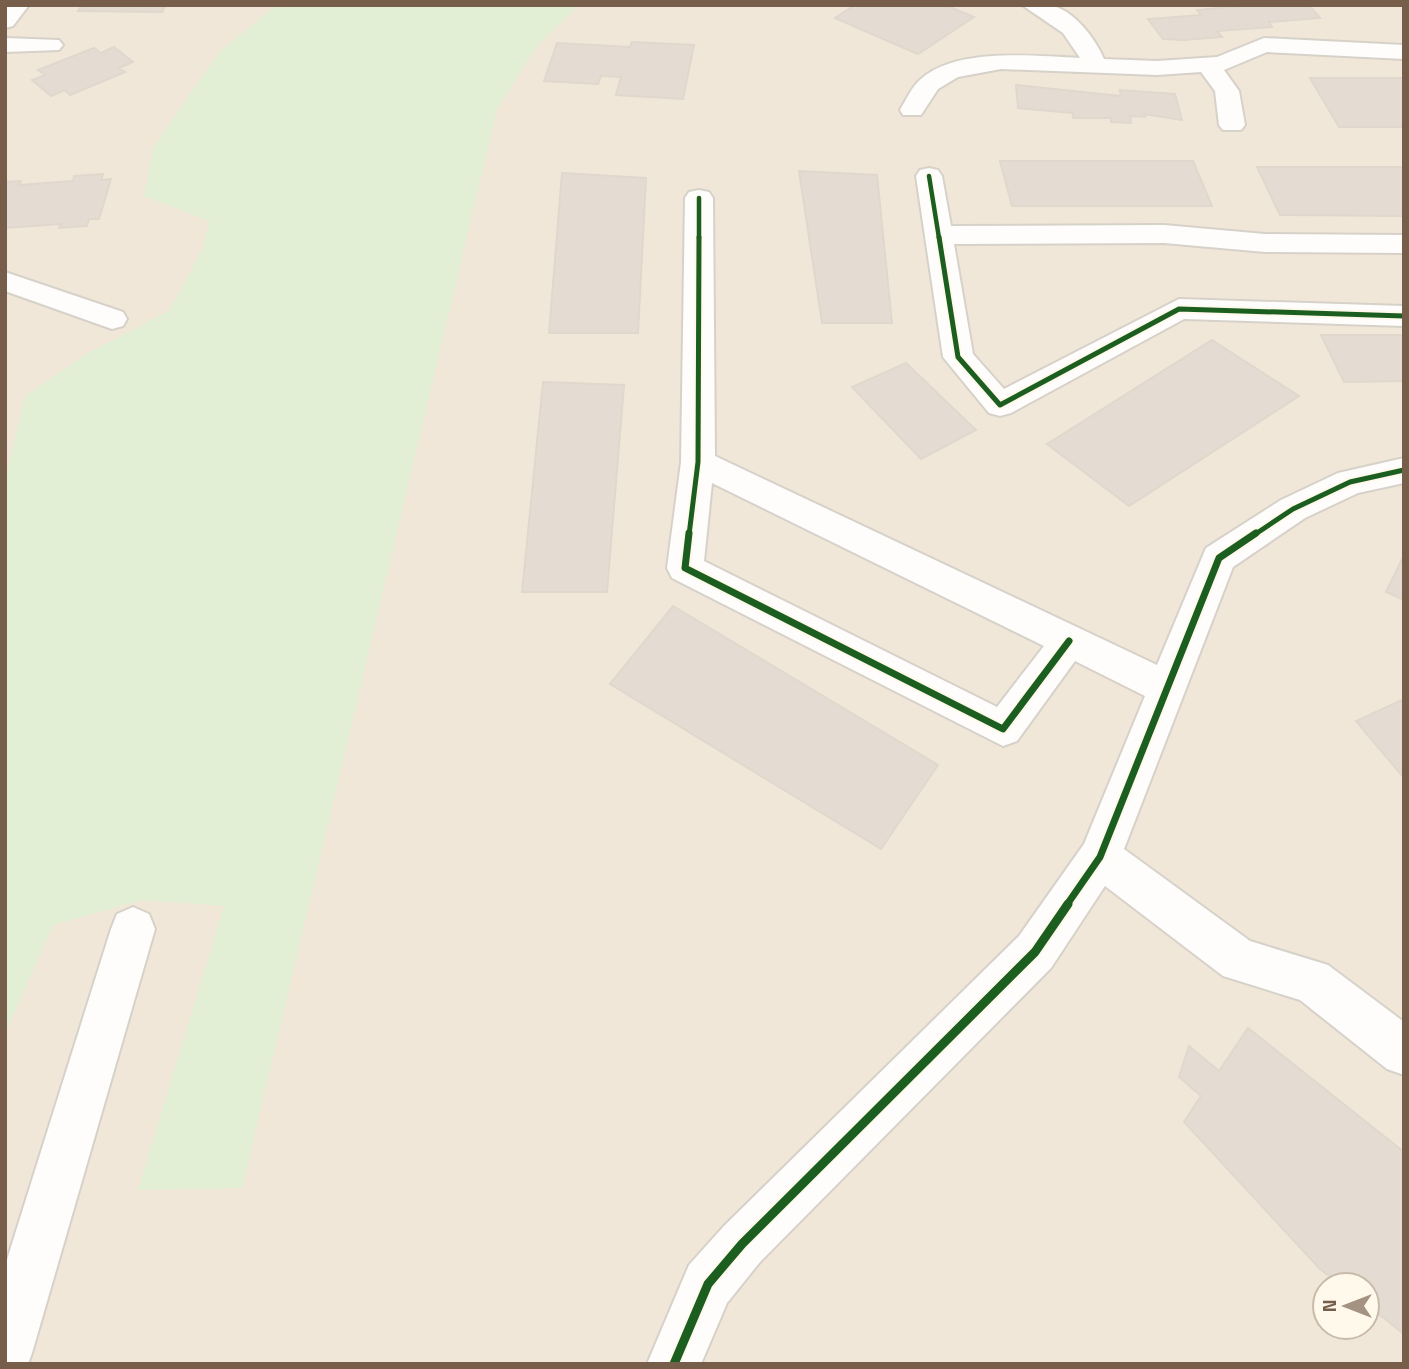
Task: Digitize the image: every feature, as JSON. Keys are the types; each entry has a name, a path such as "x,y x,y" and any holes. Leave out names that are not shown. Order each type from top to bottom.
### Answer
{"street":[{"path":"5,21 18,5"},
{"path":"1032,5 1054,15 1086,41 1094,64"},
{"path":"5,45 51,45"},
{"path":"912,110 929,84 951,71 1000,62 1157,68 1208,65 1221,64 1265,45 1404,52"},
{"path":"1208,65 1227,91 1232,125"},
{"path":"929,176 958,357 1000,405 1179,309 1404,316"},
{"path":"699,198 698,462 685,568 1003,729 1069,641"},
{"path":"939,235 1164,234 1265,243 1404,244"},
{"path":"5,281 112,318"},
{"path":"698,462 1167,688"},
{"path":"674,1364 708,1284 742,1244 1035,952 1100,858 1219,558 1293,509 1350,482 1404,470"},
{"path":"1100,858 1239,960 1312,981 1404,1052"},
{"path":"5,1353 133,929"}],"shaded area":[{"path":"5,5 1404,5 1404,1364 5,1364"}],"green space":[{"path":"277,5 579,5 537,46 497,109 242,1188 138,1190 224,906 143,900 53,925 5,1034 5,481 25,396 88,353 169,311 204,246 209,221 144,196 153,148 220,51"}],"building":[{"path":"82,5 166,5 162,12 78,11"},
{"path":"855,5 945,5 974,17 918,54 835,18"},
{"path":"1250,5 1309,5 1320,18 1269,22 1272,27 1217,31 1222,37 1163,39 1148,19 1201,15 1197,10"},
{"path":"632,42 694,45 683,99 616,95 621,77 601,76 598,84 544,81 557,43 630,47"},
{"path":"114,47 133,62 119,68 125,72 70,95 65,90 51,96 32,80 45,75 38,70 94,48 101,53"},
{"path":"1310,78 1404,78 1404,127 1339,127"},
{"path":"1016,85 1121,96 1120,90 1175,94 1182,120 1144,114 1145,117 1130,116 1131,123 1111,122 1111,118 1073,118 1073,113 1018,108"},
{"path":"1000,161 1193,161 1212,206 1012,206"},
{"path":"1257,167 1404,167 1404,216 1280,215"},
{"path":"799,171 877,175 892,323 822,323"},
{"path":"562,173 646,178 638,333 549,333"},
{"path":"103,174 101,180 111,179 99,219 89,219 87,226 59,228 61,224 5,228 5,182 21,181 19,185 73,181 74,176"},
{"path":"1321,335 1404,335 1404,381 1344,382"},
{"path":"1212,340 1299,396 1129,506 1047,444"},
{"path":"906,363 976,430 921,459 852,387"},
{"path":"543,382 624,385 607,592 522,592"},
{"path":"1404,555 1404,600 1386,592"},
{"path":"673,606 938,765 881,849 610,684"},
{"path":"1404,699 1404,778 1356,721"},
{"path":"1248,1028 1404,1152 1404,1334 1381,1316 1381,1271 1323,1271 1184,1122 1201,1096 1179,1077 1189,1046 1219,1071"}],"cycle path":[{"path":"929,176 958,357 1000,405 1179,309 1404,316"},
{"path":"699,198 698,462 685,568 1003,729 1069,641"},
{"path":"674,1364 708,1284 742,1244 1035,952 1100,857 1219,558 1293,509 1350,482 1404,470"}]}
